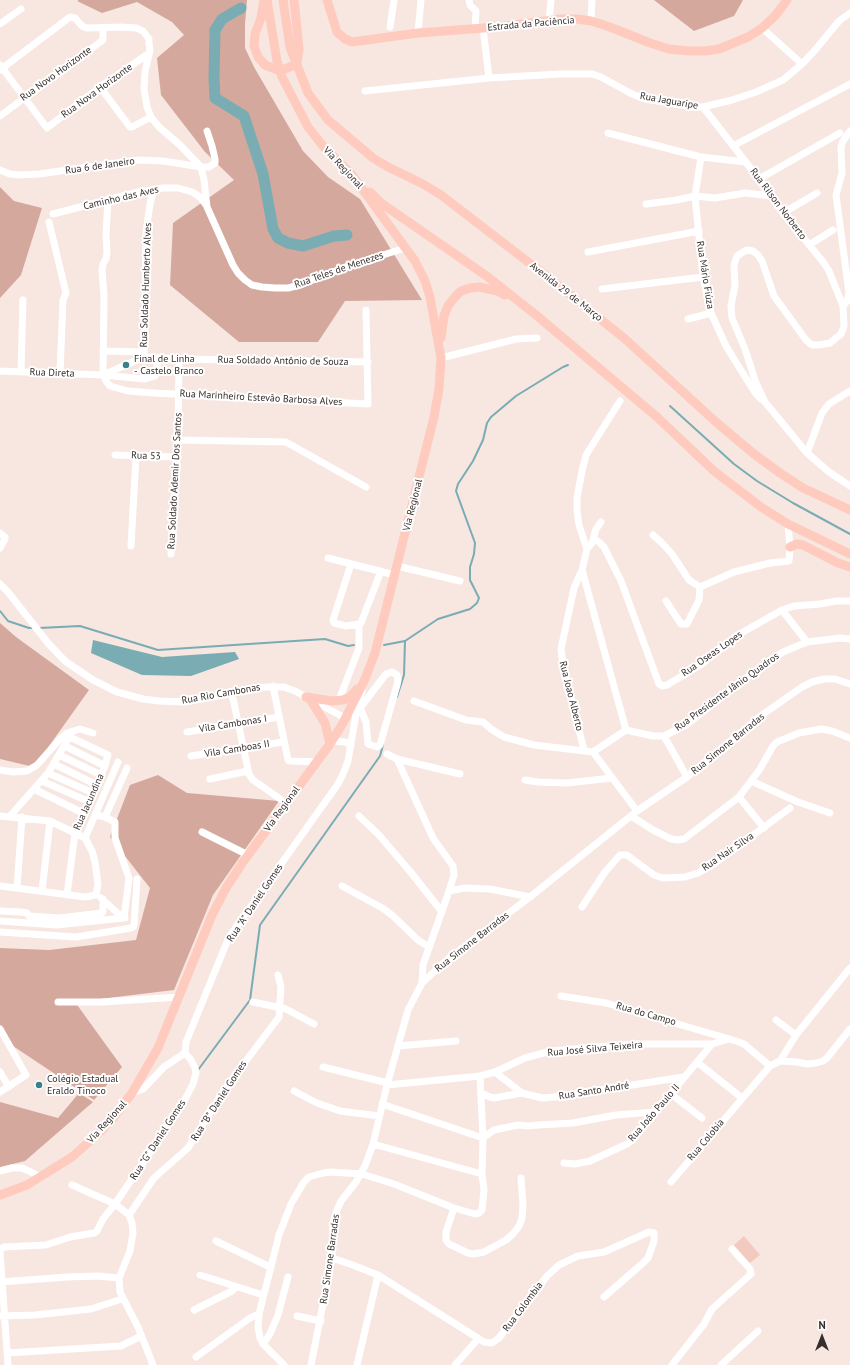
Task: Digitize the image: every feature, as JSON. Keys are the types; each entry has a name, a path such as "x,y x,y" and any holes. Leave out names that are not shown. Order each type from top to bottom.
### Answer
{"main road":[{"name":"Via Regional","path":"265,0 280,71 308,127 323,146 352,175 416,261 430,297 440,355"},
{"path":"265,0 261,18 255,34 254,46 258,57 265,66 280,71 297,64"},
{"path":"283,0 290,48 297,64"},
{"path":"294,0 299,49 297,64"},
{"name":"Estrada da Paciência","path":"327,0 337,32 348,41 352,42 418,33 479,29 577,19 591,21 610,27 650,43 670,49 689,51 706,51 732,45 762,28 775,16 787,0"},
{"name":"Avenida 29 de Março","path":"297,64 308,93 328,120 360,147 388,167 423,184 441,195 545,275 624,338 717,423 754,454 803,488 850,510"},
{"path":"352,175 382,202 518,300 657,417 714,471 761,507 788,524 850,554"},
{"name":"Via Regional","path":"0,1195 27,1185 72,1157 87,1145 114,1117 132,1093 158,1048 219,902 248,855 331,743 364,682 375,653 434,417 439,389 440,355 444,316 448,306 461,291 479,287 498,292 518,300"},
{"path":"828,543 850,567"},
{"path":"790,547 797,544 803,545 838,563 850,567"},
{"path":"311,700 332,701 347,699 364,682"},
{"path":"311,700 325,723 331,743"}],"street":[{"path":"390,27 394,0"},
{"path":"418,33 420,0"},
{"path":"469,0 470,5 476,11 489,78"},
{"path":"549,21 551,0"},
{"path":"591,21 592,0"},
{"path":"0,24 20,9"},
{"name":"Rua Jaguaripe","path":"365,91 489,78 560,74 592,74 645,99 693,107 703,107 732,100 783,80 802,64 828,36 839,21 850,13"},
{"path":"25,98 1,68 67,19 73,17 82,26 87,28 136,28 143,31 149,39 150,50 145,72 144,89 147,107 151,117 201,167 209,167 215,163 212,146 206,131"},
{"name":"Rua Novo Horizonte","path":"0,116 103,40 103,28"},
{"path":"762,28 802,64"},
{"name":"Rua Nova Horizonte","path":"25,98 47,128 100,87 148,54"},
{"path":"733,146 850,84"},
{"path":"100,87 130,127 151,117"},
{"name":"Rua Rilson Norberto","path":"703,107 829,271 843,306"},
{"path":"850,131 842,143 842,173 836,195 849,293 847,301 843,306 844,326 841,334 836,340 819,345 812,345 806,340 774,296 762,261 758,255 752,251 747,250 737,256 734,266 735,285 731,306 732,318 745,349 756,383 765,402 807,453 829,472 850,486"},
{"path":"608,133 701,157 745,162"},
{"path":"759,179 840,133"},
{"name":"Rua Mário Fiúza","path":"701,157 695,196 703,276 710,313 726,346 756,394 765,402"},
{"name":"Rua 6 de Janeiro","path":"0,170 19,175 138,160 163,161 201,167"},
{"name":"Rua Teles de Menezes","path":"201,167 207,207 233,265 238,273 252,285 288,288 300,285 348,266 405,248"},
{"name":"Caminho das Aves","path":"53,214 108,199 171,188 192,192 202,199 207,207"},
{"name":"Rua Soldado Humberto Alves","path":"146,356 146,232 150,204 154,190"},
{"path":"646,204 695,196 715,198 745,193 772,196"},
{"path":"783,213 816,193"},
{"path":"103,375 104,296 102,267 107,252 106,234 108,199"},
{"path":"49,222 66,293 62,300 60,373"},
{"path":"809,245 833,230"},
{"path":"588,252 699,231"},
{"path":"602,289 703,276"},
{"path":"21,372 23,300"},
{"path":"366,310 368,362"},
{"path":"688,319 710,313"},
{"path":"440,355 516,339 537,338"},
{"name":"Rua Soldado Antônio de Souza","path":"103,351 180,359 368,362"},
{"name":"Rua Direta","path":"0,371 150,378 155,376 157,362 146,356 103,375"},
{"name":"Rua Soldado Ademir Dos Santos","path":"171,554 178,457 180,359"},
{"name":"Rua Marinheiro Estevão Barbosa Alves","path":"103,375 108,384 120,390 368,404 368,362"},
{"path":"807,453 824,409 828,404 850,391"},
{"path":"587,549 579,525 577,511 582,471 586,455 620,401"},
{"path":"178,440 286,442 366,487"},
{"name":"Rua 53","path":"115,455 178,457"},
{"path":"132,546 136,456"},
{"path":"587,549 594,539 596,530 601,522"},
{"path":"700,587 734,572 770,562 789,561 790,547 788,524"},
{"path":"0,533 5,537 0,548"},
{"path":"653,535 672,554 689,580 700,587"},
{"name":"Rua Oseas Lopes","path":"594,539 602,544 621,581 659,684 661,685 667,685 710,658 736,636 782,610 794,606 836,601 850,601"},
{"name":"Rua Joao Alberto","path":"584,750 561,657 561,649 574,588 582,570 587,549"},
{"path":"328,558 380,572 396,571 460,581"},
{"path":"351,564 333,620 334,623 346,626 359,624 363,620 380,572"},
{"path":"582,570 626,730 593,752"},
{"name":"Rua Rio Cambonas","path":"0,584 42,636 57,653 74,668 104,686 129,696 159,702 172,702 199,700 273,686 290,688 327,707 344,720"},
{"path":"666,601 681,624 687,624 699,600 700,587"},
{"path":"782,610 807,642"},
{"path":"339,700 359,648 359,624"},
{"name":"Rua Presidente Jânio Quadros","path":"626,730 653,736 664,736 686,725 746,678 783,652 807,642 840,638 850,639"},
{"path":"392,672 396,675 398,680 397,685 380,745 378,747 368,744 366,722 359,708 386,674 392,672"},
{"name":"Rua Simone Barradas","path":"311,1365 321,1321 332,1258 333,1223 335,1215 341,1201 362,1174 373,1144 387,1084 408,1010 422,983 454,954 530,897 634,814 687,777 762,715 802,687 812,682 824,679 835,679 850,684"},
{"name":"Rua \"A\" Daniel Gomes","path":"185,1053 186,1042 230,937 338,784 343,774 348,761 350,745 364,682"},
{"path":"273,686 283,742 288,760 317,762"},
{"path":"232,694 248,773 253,780 286,803"},
{"path":"414,701 466,720 483,722 491,729 504,736 534,745 593,752 612,778 634,814 659,833 671,839 677,840 688,837 739,797 760,769 773,746 786,738 799,733 828,729 850,738"},
{"name":"Vila Cambonas I","path":"187,732 278,717"},
{"path":"0,770 14,772 27,771 37,765 67,733 80,729 93,733"},
{"path":"664,736 687,777"},
{"name":"Rua Jacundina","path":"65,746 68,739 72,738 107,754 108,757 85,814 75,833 67,895"},
{"name":"Vila Camboas II","path":"191,756 283,742"},
{"path":"331,743 345,742 350,745"},
{"path":"10,816 42,781 65,746 105,766"},
{"path":"387,754 397,759 460,774"},
{"path":"60,755 101,775"},
{"path":"397,759 433,838 453,866 454,874 423,965 421,974 422,983"},
{"path":"85,838 118,762"},
{"path":"54,764 96,785"},
{"path":"105,817 127,768"},
{"path":"48,773 94,793"},
{"path":"210,779 248,773"},
{"path":"525,780 567,783 612,778"},
{"path":"751,780 798,802 830,813"},
{"path":"42,781 90,802"},
{"path":"34,789 85,814"},
{"name":"Rua Nair Silva","path":"739,797 764,828"},
{"name":"Rua Nair Silva","path":"582,907 605,872 620,855 627,855 654,875 663,878 685,877 698,873 712,866 790,808"},
{"path":"96,815 105,817 115,822 115,838 129,876 124,918"},
{"path":"0,816 22,817 50,822 85,838 92,851 95,862 98,884 96,895"},
{"path":"358,816 379,835 442,912"},
{"path":"18,888 22,817"},
{"path":"42,891 50,822"},
{"path":"202,832 248,855"},
{"path":"0,932 76,937 131,928 134,926 138,879"},
{"path":"0,886 67,895 90,897 96,895 103,899 124,918"},
{"path":"342,886 384,908 418,940 430,947"},
{"path":"449,892 465,888 490,889 530,897"},
{"path":"0,911 27,913 29,916 59,918 102,913 103,899"},
{"path":"0,921 57,925 134,918"},
{"path":"780,1062 796,1035 850,968"},
{"name":"Rua \"B\" Daniel Gomes","path":"129,1215 154,1178 188,1148 224,1090 279,1017 281,987 278,975"},
{"name":"Rua do Campo","path":"561,996 606,1002 744,1044 770,1066"},
{"path":"58,1002 102,1002 179,997"},
{"path":"253,1002 286,1009 314,1024"},
{"path":"776,1020 796,1035"},
{"path":"0,1029 26,1074 26,1077 0,1092"},
{"path":"770,1066 780,1062 798,1062 807,1064 823,1061 850,1029"},
{"path":"712,1044 729,1039"},
{"path":"398,1046 456,1041"},
{"name":"Rua José Silva Teixeira","path":"323,1067 387,1084 480,1076 495,1072 526,1058 551,1051 631,1044 712,1044"},
{"name":"Rua João Paulo II","path":"564,1163 575,1164 590,1161 620,1148 634,1138 712,1044"},
{"path":"132,1093 143,1089 164,1067 185,1053"},
{"name":"Rua \"G\" Daniel Gomes","path":"0,1251 4,1247 46,1244 70,1237 94,1233 98,1229 103,1219 115,1204 182,1105 193,1084 196,1073 193,1064 185,1053"},
{"path":"697,1062 742,1098"},
{"name":"Rua Colobia","path":"671,1182 770,1066"},
{"path":"0,1072 9,1087"},
{"path":"495,1072 522,1093"},
{"path":"284,1365 260,1338 258,1327 259,1314 278,1235 290,1204 304,1182 309,1177 323,1172 362,1174 394,1184 454,1208 475,1214 479,1213 482,1210 484,1190 482,1174 483,1138 480,1076"},
{"name":"Rua Santo André","path":"481,1093 494,1098 522,1093 542,1098 567,1096 684,1077"},
{"path":"294,1091 317,1103 340,1111 379,1116"},
{"path":"671,1094 702,1118"},
{"path":"382,1104 483,1138"},
{"path":"483,1138 494,1130 518,1125 528,1126 538,1124 573,1123 616,1115 655,1112"},
{"path":"373,1144 482,1174"},
{"path":"0,1171 12,1168 22,1168 40,1177"},
{"path":"454,1208 446,1232 446,1240 450,1244 468,1253 473,1254 484,1252 506,1240 519,1226 522,1218 523,1205 521,1178"},
{"path":"72,1185 115,1204 129,1215 133,1233 131,1246 119,1278 120,1292 153,1365"},
{"name":"Rua Colombia","path":"332,1258 378,1276 484,1342 488,1343 499,1338 547,1276 559,1265 578,1256 604,1252 649,1232 654,1234 654,1241 648,1258 604,1297"},
{"path":"216,1241 270,1267"},
{"path":"672,1365 704,1324 712,1309 751,1274 750,1268 732,1249"},
{"path":"0,1251 2,1316 8,1365"},
{"path":"200,1275 263,1295"},
{"path":"1,1282 67,1277 98,1276 119,1278"},
{"path":"357,1365 378,1276"},
{"path":"264,1344 278,1314 288,1277"},
{"path":"194,1310 232,1291 236,1287"},
{"path":"2,1316 35,1315 91,1309 122,1299"},
{"path":"196,1357 250,1318 259,1314"},
{"path":"297,1316 321,1321"},
{"path":"721,1365 758,1331"},
{"path":"7,1353 121,1346 141,1336"},
{"path":"456,1365 478,1338"}],"shaded area":[{"path":"247,0 245,48 254,67 303,151 328,177 360,199 422,300 345,301 318,342 239,342 170,285 173,223 234,180 205,152 161,95 157,58 184,35 172,22 137,2 102,13 77,1"},
{"path":"654,0 743,0 734,16 694,31"},
{"path":"0,187 14,201 42,208 21,275 0,298"},
{"path":"0,623 16,637 89,690 34,767 0,759"},
{"path":"158,775 187,793 279,801 213,895 174,990 75,1002 122,1067 94,1100 10,1044 0,1032 0,948 49,950 136,940 150,888 110,837 130,785"},
{"path":"79,1093 93,1102 25,1161 0,1167 0,1102 58,1118"},
{"path":"744,1236 760,1255 750,1263 734,1245"}],"water":[{"path":"93,640 162,657 235,652 239,659 191,676 142,675 91,653"}],"waterway":[{"path":"241,8 222,19 215,30 215,98 244,116 263,174 273,229 278,238 288,243 303,246 334,236 347,235"},
{"path":"384,645 405,641 438,619 470,609 477,603 479,598 470,580 470,567 474,554 475,543 456,491 458,484 473,461 483,440 487,423 491,417 516,396 568,365"},
{"path":"670,406 734,464 757,481 793,503 850,534"},
{"path":"0,611 8,621 33,628"},
{"path":"39,628 80,626 158,650 325,639 348,646 354,645"},
{"path":"397,697 404,675 405,641"},
{"path":"198,1070 250,1000 260,925 380,756 383,745"}],"place":[{"name":"Final de Linha - Castelo Branco","path":"126,365"},
{"name":"Colégio Estadual Eraldo Tinoco","path":"39,1085"}]}
